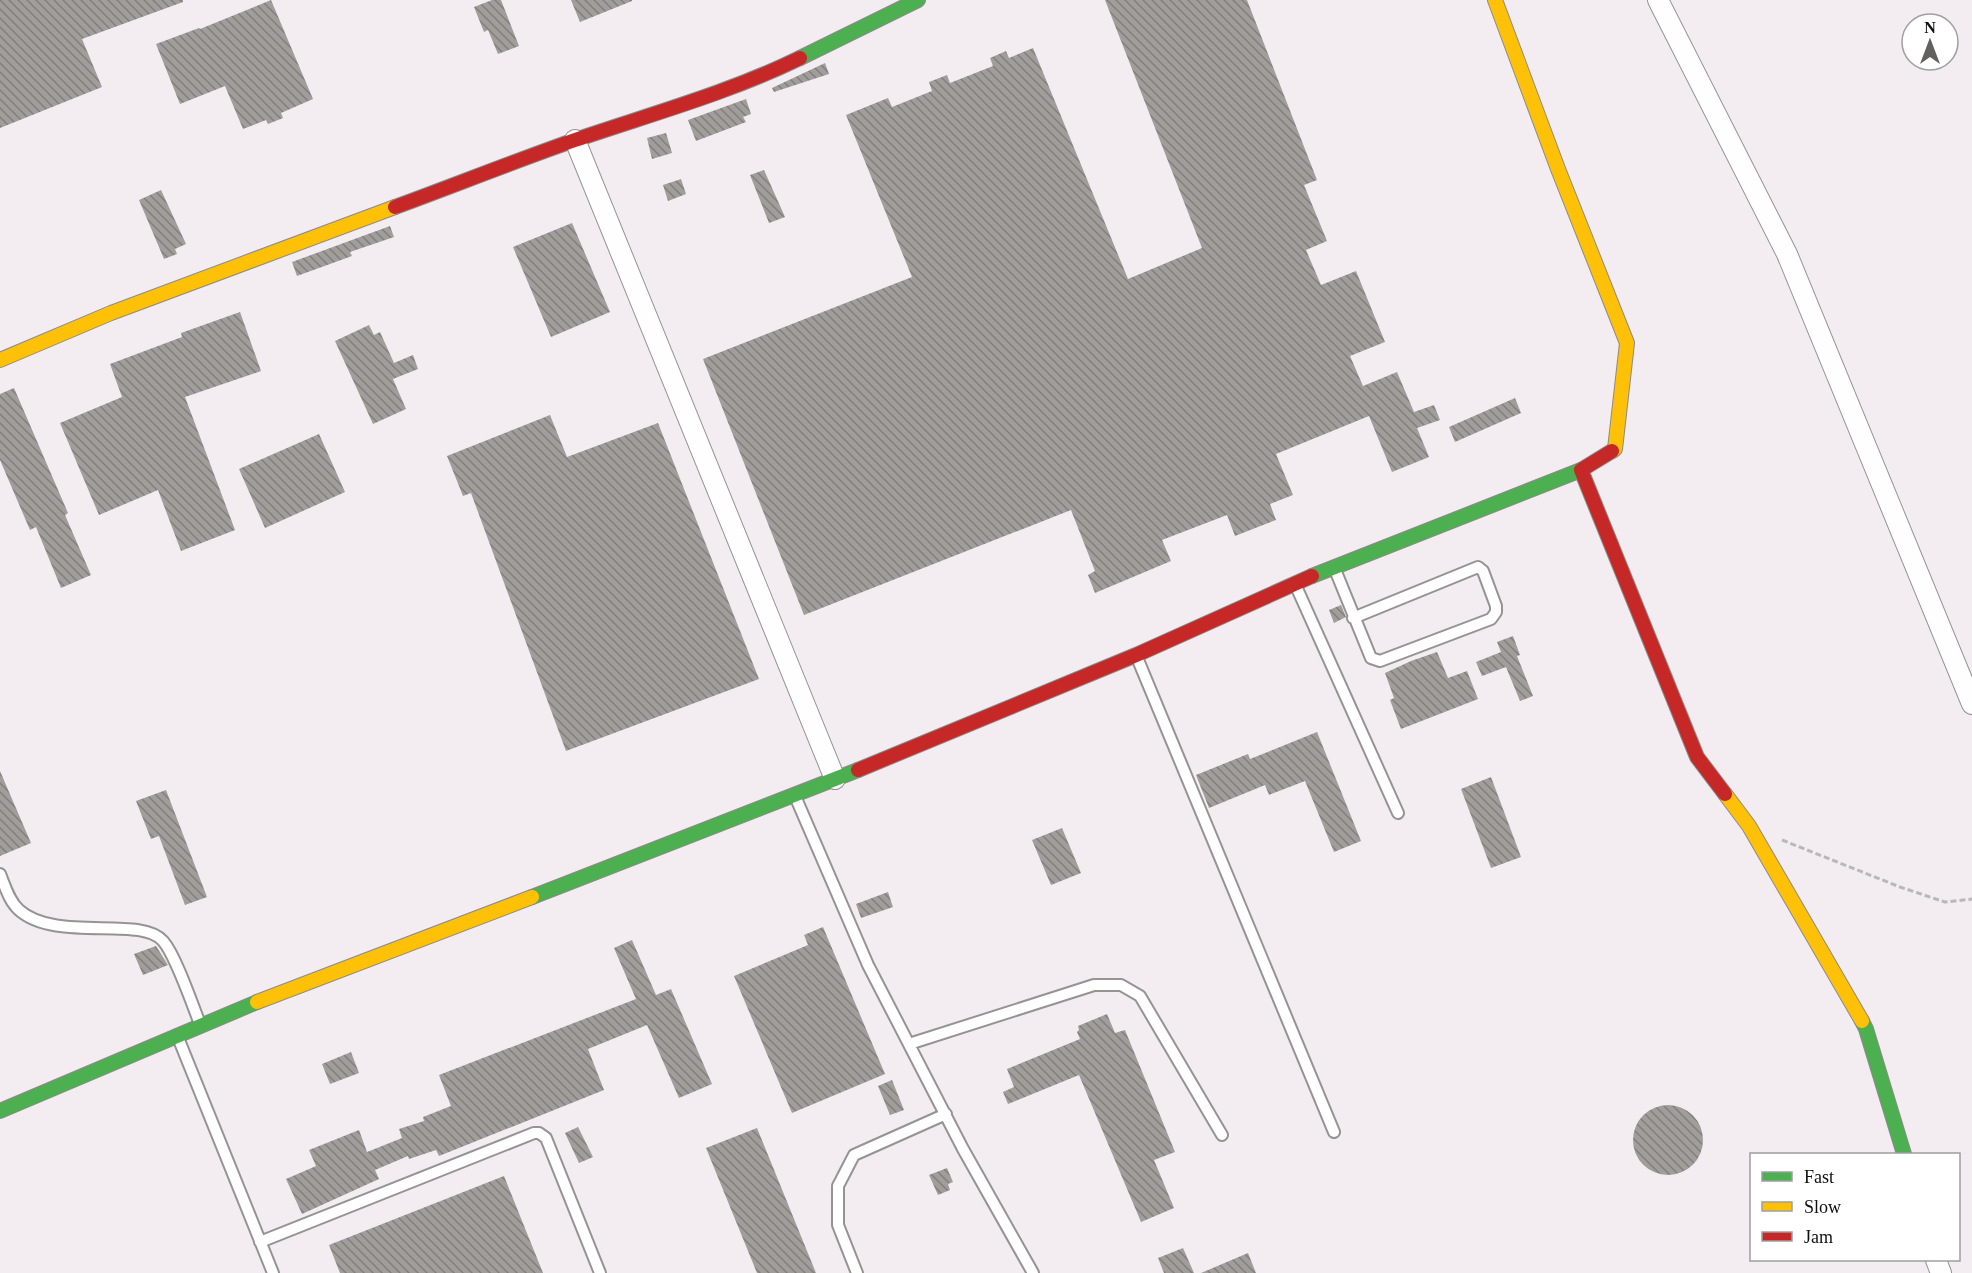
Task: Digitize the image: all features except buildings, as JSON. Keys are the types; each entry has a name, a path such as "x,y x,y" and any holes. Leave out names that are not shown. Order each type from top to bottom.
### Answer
{"street":[{"path":"0,360 111,313 575,140 697,101 775,70 918,0"},
{"path":"0,1112 200,1025 795,796 1136,655 1334,566 1581,470 1616,449 1627,342 1554,159 1495,0"},
{"path":"1658,0 1787,254 1972,704"},
{"path":"575,140 835,779"},
{"path":"1581,470 1697,757 1749,826 1866,1029 1903,1153"}],"lane":[{"path":"1334,566 1353,618 1371,658 1380,661 1491,618 1496,612 1496,606 1483,572 1478,567 1353,618"},
{"path":"1294,583 1398,813"},
{"path":"1136,655 1334,1132"},
{"path":"795,796 868,965 1033,1273"},
{"path":"0,874 8,895 18,910 35,920 70,928 141,930 154,934 163,941 170,952 200,1025"},
{"path":"909,1044 1094,985 1121,985 1140,996 1222,1135"},
{"path":"177,1035 273,1273"},
{"path":"857,1273 838,1225 837,1186 854,1155 946,1114"},
{"path":"260,1242 534,1133 539,1133 546,1138 600,1273"}],"path":[{"path":"1782,840 1900,887 1945,902 1972,899"}],"shaded area":[{"path":"0,0 1972,0 1972,1273 0,1273"}],"traffic: fast":[{"path":"800,58 918,0"},
{"path":"1312,576 1581,470"},
{"path":"532,897 858,770"},
{"path":"0,1111 257,1002"},
{"path":"1862,1021 1904,1153"}],"traffic: slow":[{"path":"1495,0 1558,169 1627,343 1615,449 1612,451"},
{"path":"0,360 111,313 395,207"},
{"path":"1725,794 1749,826 1862,1021"},
{"path":"257,1002 532,897"}],"traffic: jam":[{"path":"395,207 530,156 745,82 800,58"},
{"path":"1612,451 1581,470 1697,757 1725,794"},
{"path":"858,770 1136,655 1312,576"}]}
